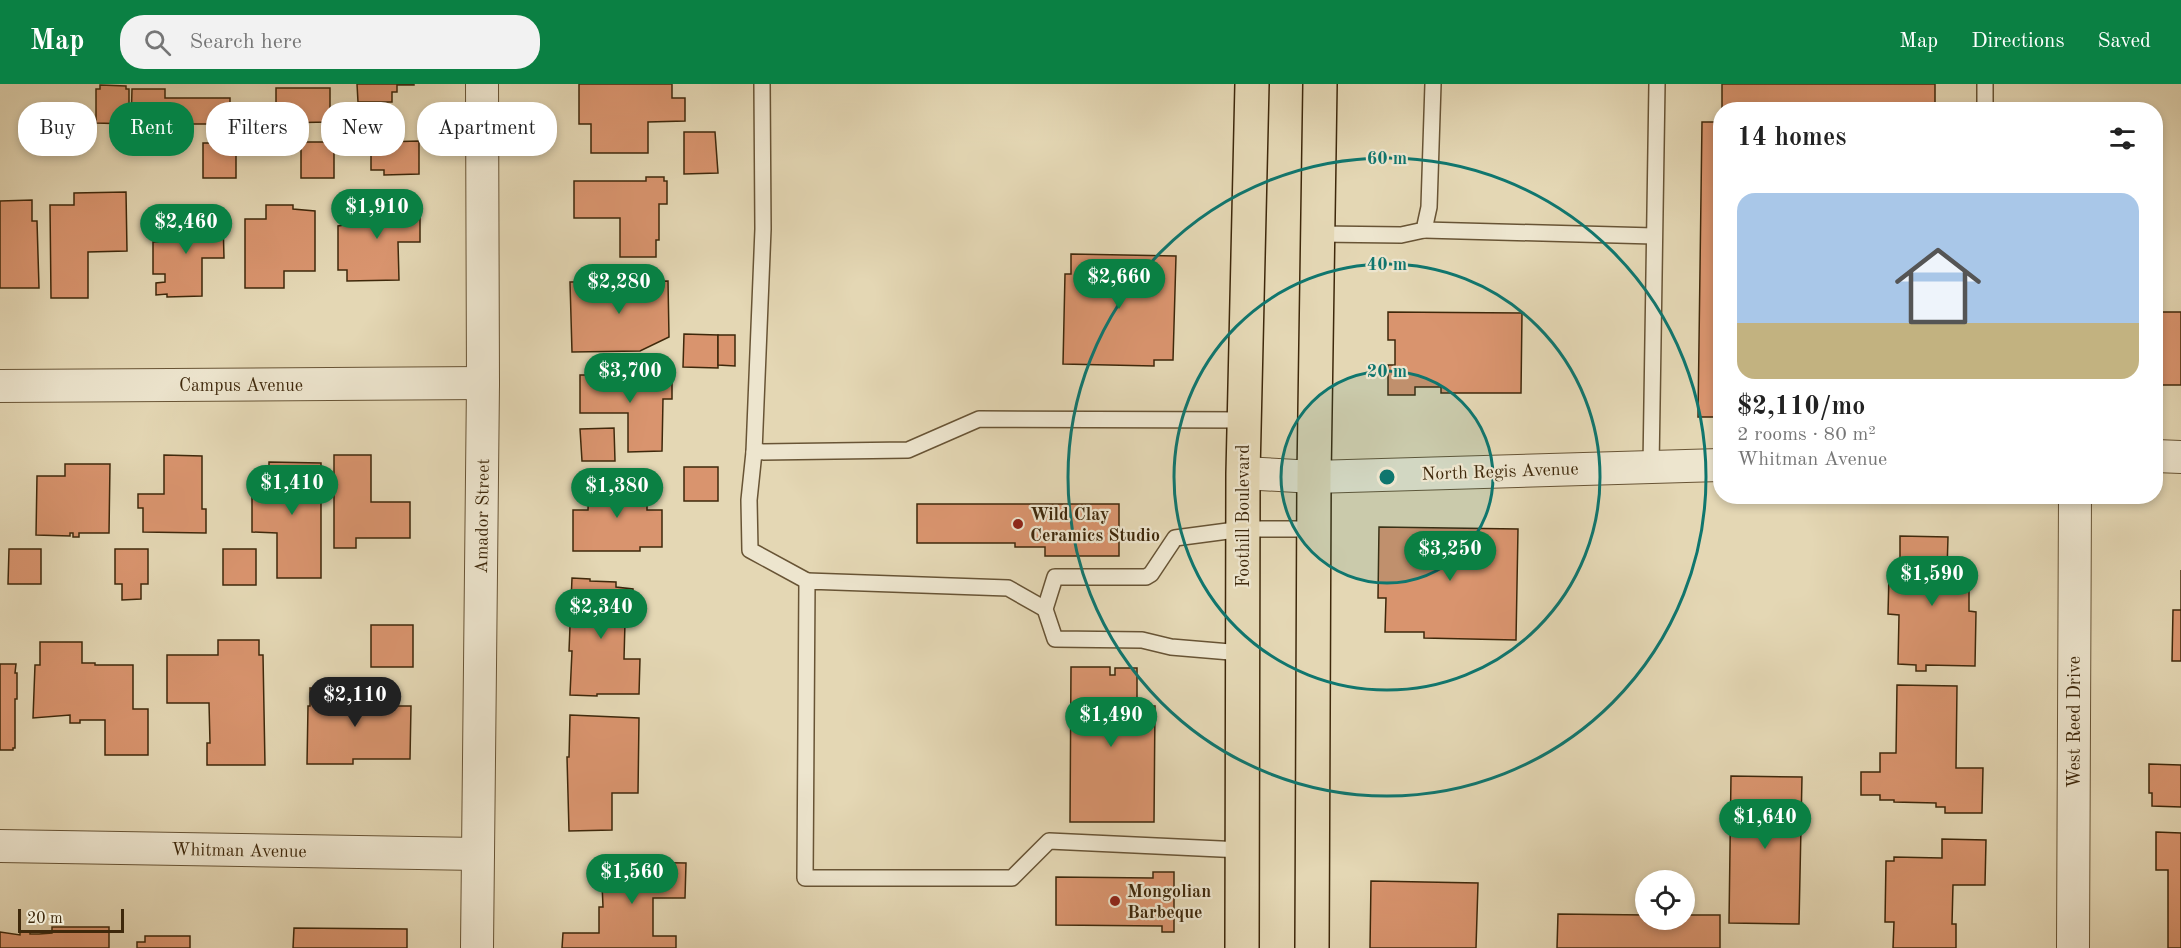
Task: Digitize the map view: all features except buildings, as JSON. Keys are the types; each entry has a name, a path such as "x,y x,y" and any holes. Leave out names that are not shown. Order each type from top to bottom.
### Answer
{"main road":[{"name":"Foothill Boulevard","path":"1242,948 1243,473 1252,84"},
{"path":"1312,948 1314,477 1320,84"}],"street":[{"name":"Amador Street","path":"477,948 483,383 482,84"},
{"name":"Campus Avenue","path":"0,386 483,383"},
{"path":"2163,456 2181,457"},
{"name":"North Regis Avenue","path":"1243,473 1314,477 1713,465"},
{"name":"West Reed Drive","path":"2073,948 2075,504"},
{"name":"Whitman Avenue","path":"0,846 478,854"}],"lane":[{"path":"762,84 763,229 754,452 748,500 750,550 807,581 1008,588 1045,609"},
{"path":"1424,230 1429,207 1433,84"},
{"path":"1651,467 1657,84"},
{"path":"1985,84 1985,102"},
{"path":"1318,234 1401,235 1424,230 1654,236"},
{"path":"754,452 908,450 979,419 1244,420"},
{"path":"1242,653 1171,647 1142,640 1055,639 1045,609 1055,577 1146,577 1151,574 1175,538 1243,529 1314,529"},
{"path":"807,581 805,878 1012,878 1049,841 1242,850"}],"place":[{"name":"Wild Clay Ceramics Studio","path":"1018,524"},
{"name":"Mongolian Barbeque","path":"1115,901"}]}
